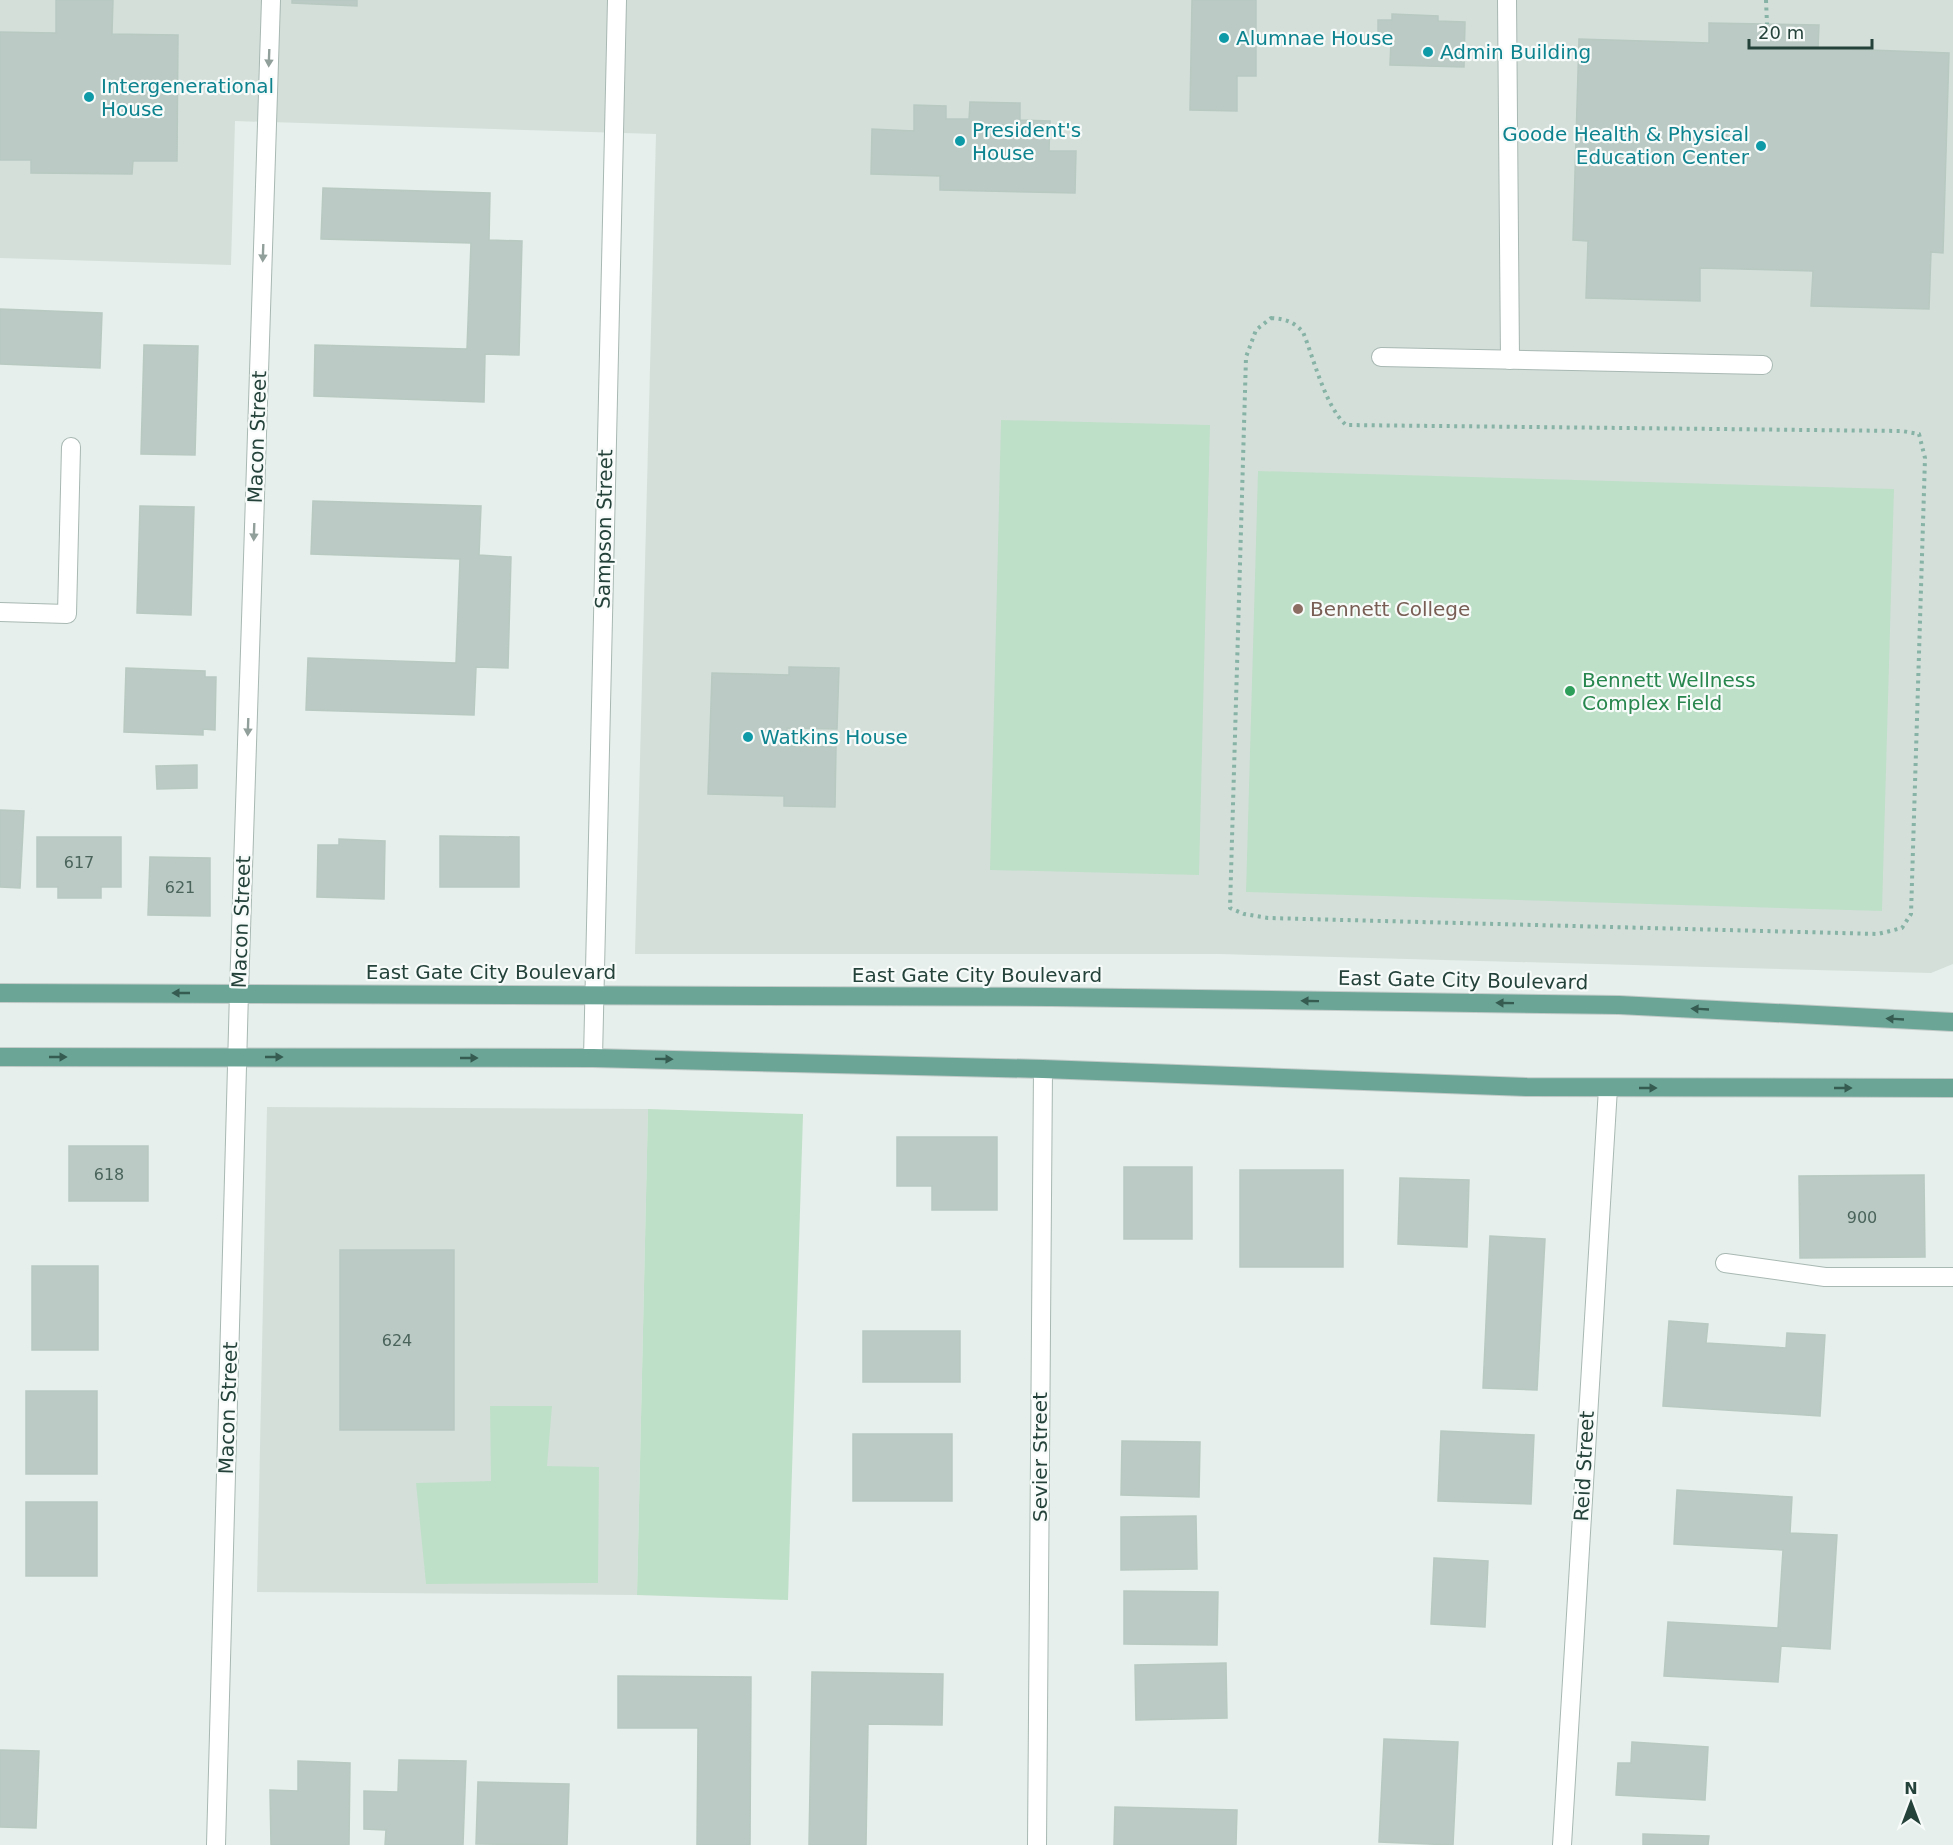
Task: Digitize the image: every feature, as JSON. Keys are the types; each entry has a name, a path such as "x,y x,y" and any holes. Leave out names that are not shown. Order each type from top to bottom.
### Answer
{"main road":[{"name":"East Gate City Boulevard","path":"0,993 239,992 1051,997 1619,1005 1953,1022"},
{"path":"0,1057 593,1058 1043,1069 1608,1088 1953,1088"}],"street":[{"name":"Macon Street","path":"216,1845 239,992 271,0"},
{"name":"Sampson Street","path":"593,1058 616,0"},
{"path":"1507,0 1510,360"},
{"path":"1380,357 1763,365"},
{"path":"0,612 67,614 70,447"},
{"name":"Sevier Street","path":"1037,1845 1043,1069"},
{"name":"Reid Street","path":"1562,1845 1608,1088"},
{"path":"1725,1263 1825,1277 1953,1277"}],"path":[{"path":"1766,0 1767,24"},
{"path":"1271,318 1295,323 1303,332 1336,416 1346,425 1561,429 1902,431 1919,434 1925,458 1911,914 1902,928 1878,934 1268,918 1244,914 1230,908 1246,357 1256,330 1271,318"}],"shaded area":[{"name":"Bennett College","path":"0,0 1953,0 1953,964 1931,973 1220,954 635,954 656,134 235,121 231,265 0,258"},
{"path":"267,1107 648,1109 637,1595 257,1592"}],"green space":[{"path":"1001,420 1210,425 1199,875 990,870"},
{"name":"Bennett Wellness Complex Field","path":"1258,471 1894,489 1882,911 1246,892"},
{"path":"648,1109 803,1114 788,1600 637,1595"},
{"path":"490,1406 552,1406 547,1466 599,1467 598,1583 426,1584 416,1483 491,1481"}],"building":[{"name":"Intergenerational House","path":"56,0 113,0 112,34 178,35 177,161 133,161 132,174 31,173 31,160 0,160 0,32 56,33"},
{"path":"292,0 357,0 357,6 292,3"},
{"name":"Alumnae House","path":"1192,0 1256,0 1256,76 1237,76 1237,111 1190,110"},
{"name":"Admin Building","path":"1392,14 1438,16 1438,21 1465,22 1464,67 1390,65 1391,40 1378,40 1378,20 1392,20"},
{"name":"Goode Health & Physical Education Center","path":"1709,23 1819,25 1818,48 1949,53 1943,253 1931,252 1929,309 1811,306 1813,271 1700,268 1700,301 1586,298 1588,241 1573,240 1579,39 1709,43"},
{"name":"President's House","path":"970,102 1020,103 1020,120 1050,121 1049,151 1076,151 1075,193 940,190 940,176 871,174 872,129 914,131 914,105 946,106 946,119 969,119"},
{"path":"323,188 490,193 489,240 522,241 519,355 485,354 484,402 314,396 315,345 467,349 471,243 321,239"},
{"path":"0,309 102,313 100,368 0,364"},
{"path":"144,345 198,346 195,455 141,454"},
{"path":"313,501 481,506 479,555 511,557 508,668 476,667 474,715 306,710 308,658 456,663 460,559 311,554"},
{"path":"140,506 194,507 191,615 137,613"},
{"name":"Watkins House","path":"789,667 839,668 837,729 787,728 787,746 836,747 835,807 784,806 784,796 708,794 712,673 789,675"},
{"path":"126,668 205,671 205,677 216,677 215,730 203,729 203,735 124,732"},
{"path":"197,765 197,788 157,789 156,766"},
{"path":"0,810 24,811 20,888 0,887"},
{"path":"440,836 519,837 519,887 440,887"},
{"path":"37,837 121,837 121,887 101,887 101,898 58,898 58,887 37,887"},
{"path":"339,839 385,841 384,899 317,897 318,845 339,845"},
{"path":"150,857 210,858 210,916 148,915"},
{"path":"897,1137 997,1137 997,1210 932,1210 932,1186 897,1186"},
{"path":"69,1146 148,1146 148,1201 69,1201"},
{"path":"1124,1167 1192,1167 1192,1239 1124,1239"},
{"path":"1240,1170 1343,1170 1343,1267 1240,1267"},
{"path":"1924,1175 1925,1257 1800,1258 1799,1176"},
{"path":"1400,1178 1469,1180 1467,1247 1398,1244"},
{"path":"1490,1236 1545,1239 1537,1390 1483,1388"},
{"path":"340,1250 454,1250 454,1430 340,1430"},
{"path":"32,1266 98,1266 98,1350 32,1350"},
{"path":"1669,1321 1708,1324 1706,1343 1786,1348 1787,1333 1825,1335 1820,1416 1663,1406"},
{"path":"863,1331 960,1331 960,1382 863,1382"},
{"path":"26,1391 97,1391 97,1474 26,1474"},
{"path":"1441,1431 1534,1435 1531,1504 1438,1501"},
{"path":"853,1434 952,1434 952,1501 853,1501"},
{"path":"1122,1441 1200,1442 1199,1497 1121,1495"},
{"path":"1677,1490 1792,1497 1790,1533 1837,1535 1830,1649 1781,1646 1778,1682 1664,1676 1668,1622 1778,1628 1783,1550 1674,1544"},
{"path":"26,1502 97,1502 97,1576 26,1576"},
{"path":"1196,1516 1197,1569 1121,1570 1121,1517"},
{"path":"1434,1558 1488,1561 1485,1627 1431,1624"},
{"path":"1124,1591 1218,1592 1217,1645 1124,1644"},
{"path":"1226,1663 1227,1718 1136,1720 1135,1665"},
{"path":"812,1672 943,1674 942,1725 868,1724 866,1845 809,1845"},
{"path":"618,1676 751,1677 750,1845 697,1845 698,1728 618,1728"},
{"path":"1384,1739 1458,1742 1453,1845 1379,1842"},
{"path":"1632,1742 1708,1747 1705,1800 1616,1795 1618,1763 1631,1763"},
{"path":"0,1750 39,1751 36,1828 0,1827"},
{"path":"399,1760 466,1761 463,1845 385,1845 386,1830 364,1829 364,1791 398,1792"},
{"path":"298,1761 350,1763 349,1845 271,1845 270,1790 298,1791"},
{"path":"478,1782 569,1784 567,1845 476,1844"},
{"path":"1115,1807 1237,1810 1236,1845 1114,1845"},
{"path":"1643,1834 1709,1836 1708,1845 1643,1845"}],"place":[{"name":"Alumnae House","path":"1224,38"},
{"name":"Admin Building","path":"1428,52"},
{"name":"Intergenerational House","path":"89,97"},
{"name":"President's House","path":"960,141"},
{"name":"Goode Health & Physical Education Center","path":"1761,146"},
{"name":"Bennett College","path":"1298,609"},
{"name":"Bennett Wellness Complex Field","path":"1570,691"},
{"name":"Watkins House","path":"748,737"}]}
